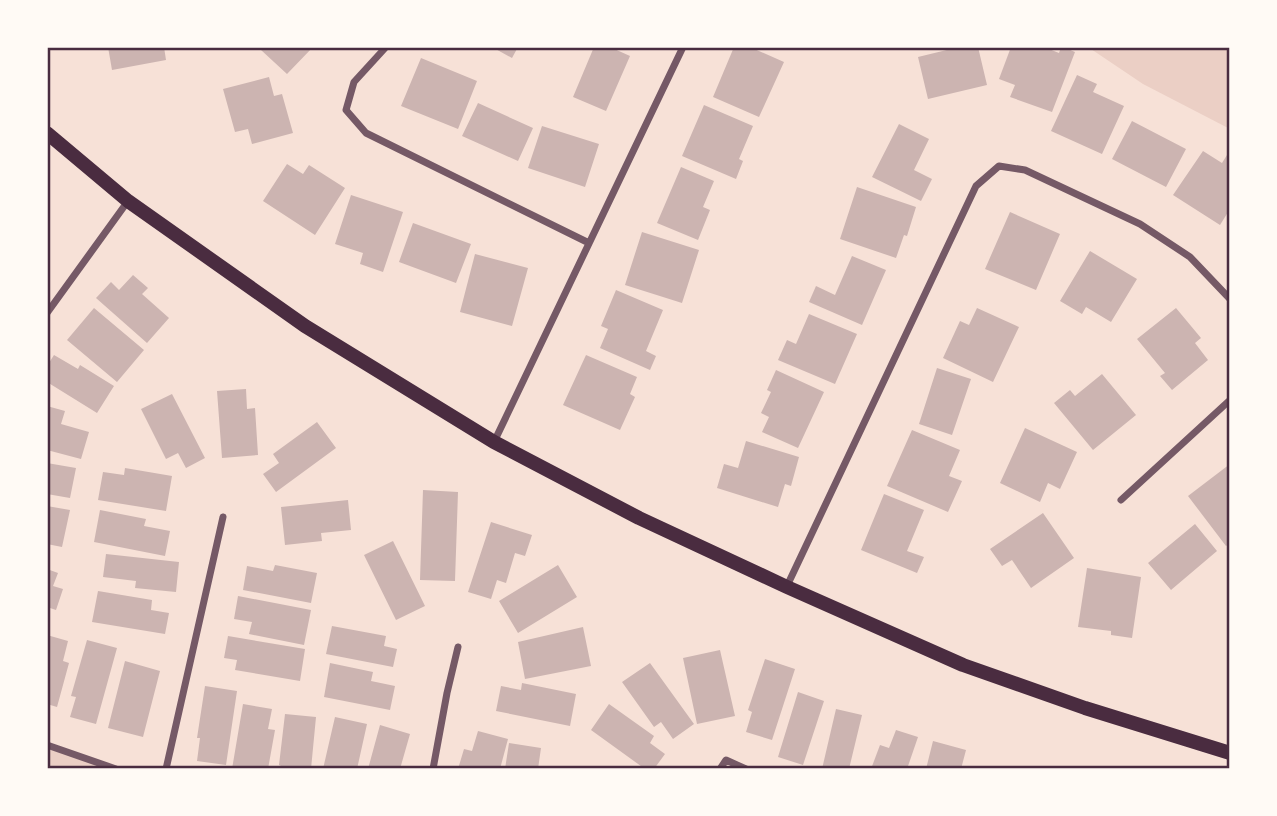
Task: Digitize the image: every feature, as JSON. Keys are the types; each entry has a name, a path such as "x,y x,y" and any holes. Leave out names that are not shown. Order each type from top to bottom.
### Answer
{"main road":[{"path":"47,133 128,201 305,326 494,442 639,518 787,587 963,664 1085,708 1230,753"}],"street":[{"path":"386,47 354,82 346,110 366,133 589,243"},
{"path":"494,442 683,47"},
{"path":"787,587 976,187 999,166 1025,170 1140,224 1190,257 1230,299"},
{"path":"47,313 128,201"},
{"path":"1121,499 1230,400"},
{"path":"166,769 223,517"},
{"path":"433,769 458,647"},
{"path":"47,745 116,769"},
{"path":"720,769 726,760 746,769"}],"shaded area":[{"path":"1088,47 1230,47 1230,129 1143,84"},
{"path":"47,745 116,769 47,769"}],"building":[{"path":"108,47 164,47 166,60 112,70"},
{"path":"263,47 313,47 287,74 261,50"},
{"path":"492,47 518,47 512,58"},
{"path":"594,47 610,47 630,56 606,111 573,97"},
{"path":"734,47 750,47 784,62 759,117 713,97"},
{"path":"959,47 978,47 987,85 928,99 918,57"},
{"path":"1011,47 1044,47 1059,53 1063,47 1075,52 1052,112 1010,97 1015,85 999,79"},
{"path":"421,58 477,81 458,129 401,106"},
{"path":"1077,75 1097,84 1093,92 1124,106 1102,154 1051,131"},
{"path":"269,77 274,96 282,94 293,133 252,144 248,129 235,132 223,89"},
{"path":"478,103 533,128 518,161 462,136"},
{"path":"704,105 753,126 739,159 743,161 736,179 682,156"},
{"path":"1132,121 1186,149 1166,187 1112,159"},
{"path":"899,124 929,139 914,170 932,179 921,201 872,177"},
{"path":"542,126 599,144 585,187 528,168"},
{"path":"1203,151 1222,163 1227,155 1230,157 1230,209 1220,225 1173,195"},
{"path":"287,164 303,174 309,165 345,188 315,235 263,201"},
{"path":"681,167 714,181 703,207 710,210 698,240 657,223"},
{"path":"857,187 916,207 907,236 904,235 896,258 840,239"},
{"path":"351,195 403,212 383,272 360,264 363,253 335,244"},
{"path":"1010,212 1060,234 1036,290 985,269"},
{"path":"413,223 471,244 456,283 399,262"},
{"path":"642,232 699,250 682,303 625,285"},
{"path":"1090,251 1137,279 1111,322 1086,307 1082,314 1060,301"},
{"path":"475,254 528,268 512,326 460,312"},
{"path":"852,256 886,270 862,325 809,302 816,286 835,295"},
{"path":"133,275 148,288 142,294 169,318 147,343 96,298 111,282 119,290"},
{"path":"616,290 663,310 646,351 656,356 650,370 600,348 608,329 601,326"},
{"path":"94,308 144,350 117,382 67,340"},
{"path":"977,308 1019,327 993,382 943,358 960,321 969,325"},
{"path":"1176,308 1201,338 1195,343 1208,360 1172,390 1160,376 1165,373 1137,339"},
{"path":"809,314 857,334 835,384 778,360 787,340 796,344"},
{"path":"54,355 78,369 80,365 114,386 97,413 47,382 47,366"},
{"path":"586,355 637,377 630,394 635,397 620,430 563,405"},
{"path":"937,368 971,379 952,435 919,424"},
{"path":"776,370 824,392 798,448 762,432 769,417 761,413 771,392 767,390"},
{"path":"1102,374 1136,415 1093,450 1054,403 1070,390 1075,396"},
{"path":"246,389 247,409 255,408 258,455 222,458 217,391"},
{"path":"172,394 205,458 186,468 178,453 166,459 141,409"},
{"path":"47,406 65,411 61,424 89,432 81,459 47,450"},
{"path":"317,422 336,448 276,492 263,474 279,463 273,454"},
{"path":"1025,428 1077,452 1060,489 1048,483 1040,502 1000,483"},
{"path":"912,430 960,450 949,476 962,481 948,512 887,486"},
{"path":"746,441 799,457 791,486 785,484 778,507 717,488 724,464 738,468"},
{"path":"47,463 76,468 70,498 47,494"},
{"path":"1230,464 1230,543 1226,546 1188,496"},
{"path":"125,468 172,476 166,511 98,500 103,472 124,475"},
{"path":"423,490 458,492 455,581 420,580"},
{"path":"884,494 924,510 907,551 924,557 917,573 861,550"},
{"path":"348,500 351,530 321,533 322,541 285,545 281,507"},
{"path":"47,506 70,510 62,547 47,544"},
{"path":"100,510 146,519 144,526 170,531 165,556 94,542"},
{"path":"1043,513 1074,558 1031,588 1012,560 1002,566 990,549"},
{"path":"491,522 532,535 525,556 515,553 506,583 497,580 491,599 468,592"},
{"path":"1195,524 1217,551 1171,590 1148,563"},
{"path":"393,541 425,606 396,620 364,555"},
{"path":"106,554 179,562 176,592 135,588 136,581 103,577"},
{"path":"275,565 317,573 311,603 243,590 247,566 273,571"},
{"path":"558,565 577,597 518,633 499,601"},
{"path":"1087,568 1141,577 1132,638 1111,635 1111,631 1078,627"},
{"path":"47,569 58,573 53,586 63,589 56,610 47,607"},
{"path":"98,591 152,600 151,610 169,613 165,634 92,622"},
{"path":"238,596 311,610 304,645 249,634 252,622 234,619"},
{"path":"332,626 386,636 384,646 397,649 393,667 326,654"},
{"path":"583,627 591,666 525,679 518,642"},
{"path":"47,635 68,641 63,661 69,663 57,707 47,704"},
{"path":"228,636 305,649 300,681 235,670 237,660 224,658"},
{"path":"87,640 117,648 96,724 70,717 76,697 71,696"},
{"path":"720,650 735,716 697,724 683,658"},
{"path":"765,659 795,669 772,740 746,732 752,712 748,710"},
{"path":"125,661 160,671 143,737 108,728"},
{"path":"330,663 373,672 371,681 395,686 390,710 324,697"},
{"path":"650,663 694,724 673,739 661,722 654,727 622,682"},
{"path":"522,683 576,694 570,726 496,711 501,686 521,690"},
{"path":"205,686 237,691 226,765 197,761 200,738 197,738"},
{"path":"798,692 824,701 803,765 778,757"},
{"path":"243,704 272,709 268,729 275,730 268,769 232,769"},
{"path":"609,704 654,736 650,743 665,754 654,769 645,769 591,730"},
{"path":"836,709 862,715 849,769 822,769"},
{"path":"285,714 316,717 311,769 281,769 279,765"},
{"path":"335,717 367,724 357,769 323,769"},
{"path":"380,725 410,734 400,769 368,769"},
{"path":"896,730 918,737 907,769 871,769 880,745 889,748"},
{"path":"478,731 508,739 500,769 458,769 464,749 472,751"},
{"path":"933,741 966,750 961,769 926,769"},
{"path":"509,743 541,748 538,769 505,769"}]}
